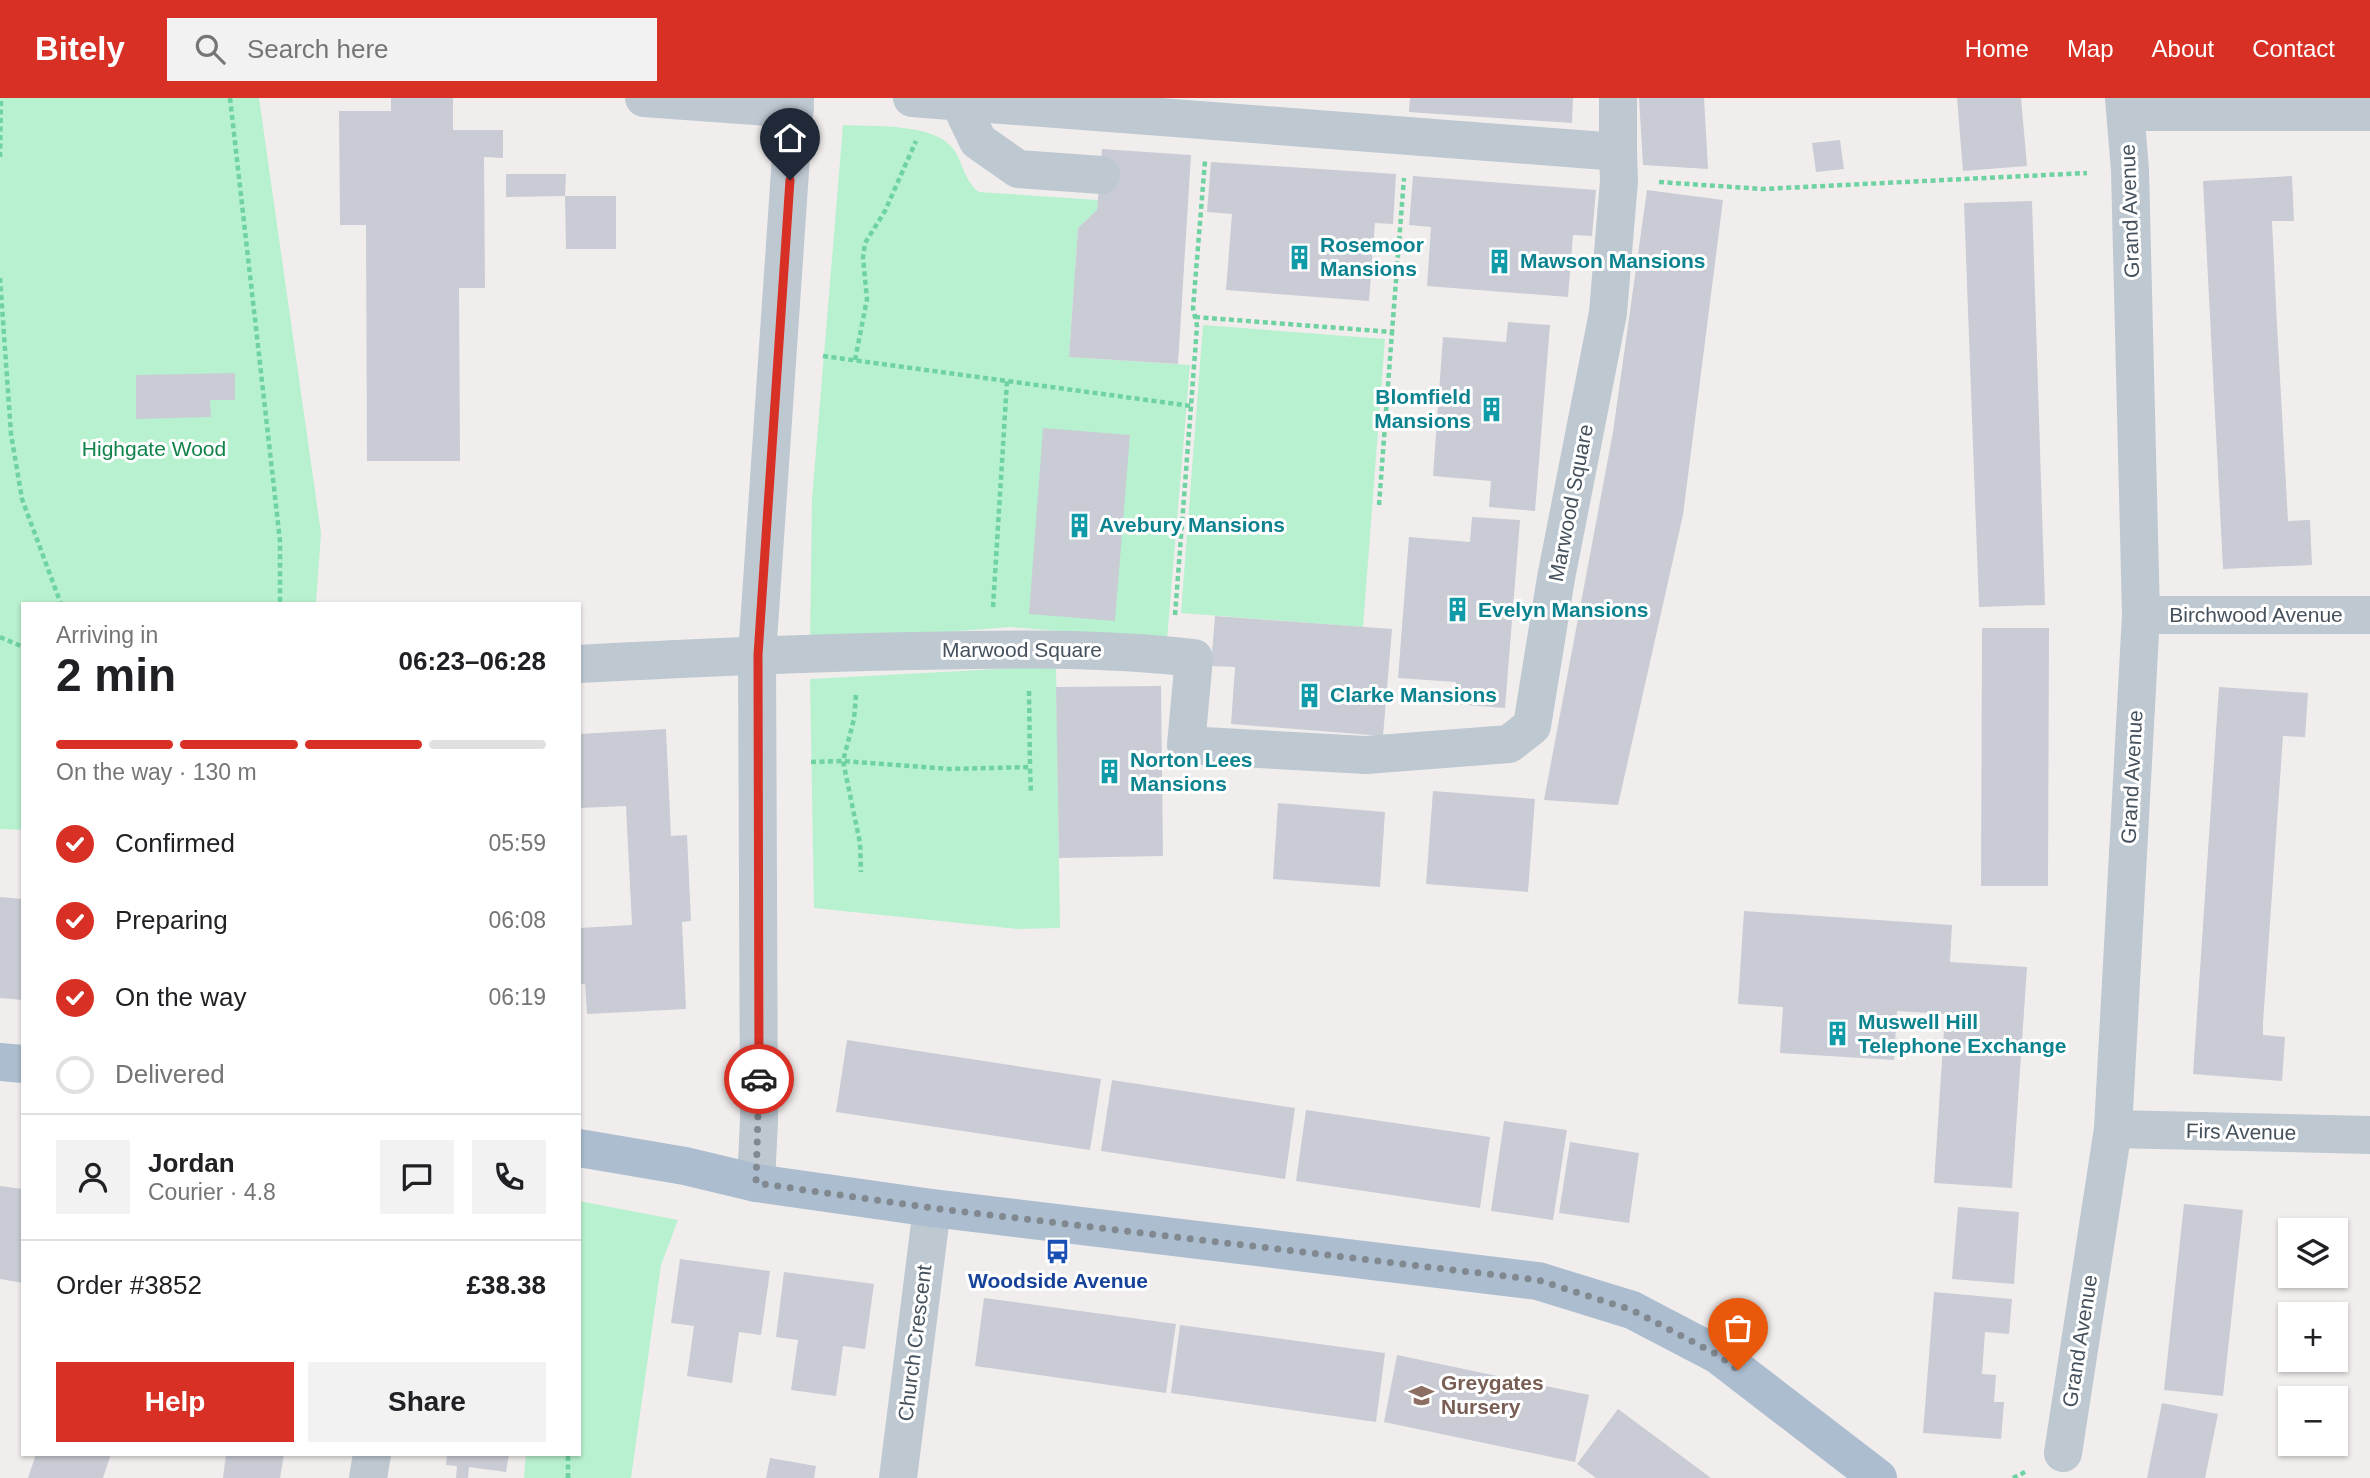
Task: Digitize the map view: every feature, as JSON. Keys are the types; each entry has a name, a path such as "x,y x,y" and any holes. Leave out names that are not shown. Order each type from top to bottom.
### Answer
{"main road":[{"path":"0,1062 21,1064"},
{"path":"581,1148 685,1166 756,1183 932,1208 1538,1280 1632,1310 1718,1355 1878,1478"}],"street":[{"path":"644,98 795,104 758,655 759,1119 756,1183"},
{"path":"912,98 1208,119 1248,110 1619,166 1618,98"},
{"path":"959,102 978,141 1018,169 1101,174"},
{"path":"2125,105 2370,112"},
{"name":"Grand Avenue","path":"2063,1453 2113,1129 2141,615 2130,170 2125,105"},
{"name":"Marwood Square","path":"581,664 758,655 1028,648 1099,649 1172,655 1194,657 1186,746 1366,755 1509,744 1532,726 1556,578 1608,313 1619,166"},
{"name":"Birchwood Avenue","path":"2141,615 2370,615"},
{"name":"Firs Avenue","path":"2113,1129 2370,1135"},
{"name":"Church Crescent","path":"898,1478 932,1208"},
{"path":"368,1478 372,1456"}],"path":[{"path":"0,157 1,98"},
{"path":"230,98 280,541 280,602"},
{"path":"855,360 867,299 863,258 865,243 885,211 914,146 919,130 921,99"},
{"path":"1172,655 1197,326 1193,308 1208,119"},
{"path":"1379,505 1407,135"},
{"path":"1619,166 1762,190 2130,170"},
{"path":"0,278 11,434 22,499 60,602"},
{"path":"1195,317 1392,332"},
{"path":"822,356 1191,406"},
{"path":"991,649 1007,381"},
{"path":"0,637 21,646"},
{"path":"1028,648 1031,794"},
{"path":"860,652 854,719 843,761 860,843 861,872"},
{"path":"811,762 843,761 950,769 1030,767"},
{"path":"568,1456 568,1478"}],"green space":[{"name":"Highgate Wood","path":"0,98 259,98 321,533 316,602 21,602 21,830 0,829"},
{"path":"843,125 887,126 934,135 955,151 968,179 979,192 1098,200 1097,210 1078,228 1069,357 1190,365 1167,640 1010,627 810,643 812,499"},
{"path":"1203,325 1385,339 1363,627 1181,613"},
{"path":"1056,666 1060,928 1018,929 814,908 810,679"},
{"path":"581,1201 678,1220 661,1265 631,1478 524,1478 526,1456 581,1456"}],"building":[{"path":"391,98 453,98 453,130 503,130 503,158 484,157 485,288 459,288 460,461 367,461 366,225 340,225 339,111 391,111"},
{"path":"1410,98 1573,98 1572,123 1409,112"},
{"path":"1639,98 1704,98 1708,169 1643,165"},
{"path":"1957,98 2021,98 2027,166 1963,171"},
{"path":"1840,140 1844,169 1816,172 1812,143"},
{"path":"1102,149 1191,155 1178,364 1069,357 1078,228 1097,210"},
{"name":"Rosemoor Mansions","path":"1211,162 1396,174 1393,224 1375,223 1369,301 1226,290 1232,214 1207,212"},
{"path":"506,174 566,174 565,196 506,197"},
{"name":"Mawson Mansions","path":"1413,176 1596,190 1592,236 1573,235 1568,297 1427,286 1431,227 1409,225"},
{"path":"2292,176 2294,221 2272,221 2277,325 2288,521 2310,520 2312,565 2223,569 2203,181"},
{"path":"1647,190 1723,200 1683,515 1618,805 1544,800 1613,432"},
{"path":"565,196 616,196 616,249 566,249"},
{"path":"2032,201 2045,605 1979,607 1964,203"},
{"name":"Blomfield Mansions","path":"1508,322 1550,325 1535,511 1489,507 1491,481 1433,476 1443,337 1506,342"},
{"path":"235,373 235,400 210,400 211,417 136,419 136,375"},
{"name":"Avebury Mansions","path":"1043,428 1130,435 1115,621 1029,614"},
{"name":"Evelyn Mansions","path":"1472,517 1520,520 1505,708 1454,704 1456,682 1398,678 1409,537 1470,542"},
{"name":"Clarke Mansions","path":"1215,616 1392,629 1383,736 1231,724 1235,667 1211,666"},
{"path":"1982,628 2049,628 2048,886 1981,886"},
{"name":"Norton Lees Mansions","path":"1161,686 1163,856 1059,858 1056,687"},
{"path":"2219,687 2308,693 2305,737 2283,736 2263,1023 2263,1035 2285,1037 2282,1081 2193,1074"},
{"path":"666,729 671,836 687,835 691,921 682,922 686,1009 587,1014 585,984 581,984 581,928 632,925 626,806 581,808 581,734"},
{"path":"1433,791 1535,799 1528,892 1426,884"},
{"path":"1278,803 1385,812 1380,887 1273,879"},
{"path":"0,897 21,899 21,1000 0,998"},
{"name":"Muswell Hill Telephone Exchange","path":"1744,911 1952,925 1950,962 2027,967 2012,1188 1934,1183 1945,1014 1897,1011 1894,1060 1780,1053 1783,1007 1738,1004"},
{"path":"847,1040 1101,1079 1090,1150 836,1112"},
{"path":"1112,1080 1295,1108 1285,1179 1101,1151"},
{"path":"1306,1110 1490,1137 1480,1208 1296,1181"},
{"path":"1504,1121 1567,1130 1553,1220 1491,1211"},
{"path":"1570,1142 1639,1153 1629,1223 1559,1213"},
{"path":"0,1186 21,1189 21,1283 0,1279"},
{"path":"2184,1204 2243,1210 2223,1396 2164,1390"},
{"path":"1958,1207 2019,1212 2014,1284 1952,1279"},
{"path":"680,1259 770,1271 761,1335 739,1332 732,1383 687,1376 694,1326 671,1323"},
{"path":"784,1272 874,1284 865,1349 843,1346 836,1396 791,1390 798,1340 776,1337"},
{"path":"1934,1292 2012,1299 2009,1334 1985,1332 1982,1374 1996,1375 1994,1402 2004,1402 2001,1439 1923,1433"},
{"path":"984,1298 1176,1324 1166,1393 975,1366"},
{"path":"1180,1325 1385,1353 1376,1422 1171,1393"},
{"path":"1397,1355 1589,1395 1575,1462 1384,1422"},
{"path":"2162,1403 2218,1414 2205,1478 2147,1478"},
{"path":"1618,1409 1711,1478 1596,1478 1577,1464"},
{"path":"35,1456 110,1456 103,1478 28,1478"},
{"path":"226,1456 284,1456 280,1478 223,1478"},
{"path":"447,1456 509,1456 506,1472 469,1467 468,1478 456,1478 457,1466 446,1465"},
{"path":"770,1458 816,1466 814,1478 766,1478"}],"way so far":[{"path":"759,1079 756,1183 932,1208 1538,1280 1632,1310 1718,1355 1738,1370"}],"place":[{"name":"Rosemoor Mansions","path":"1300,257"},
{"name":"Mawson Mansions","path":"1500,261"},
{"name":"Blomfield Mansions","path":"1491,409"},
{"name":"Avebury Mansions","path":"1079,525"},
{"name":"Evelyn Mansions","path":"1458,610"},
{"name":"Clarke Mansions","path":"1310,695"},
{"name":"Norton Lees Mansions","path":"1110,772"},
{"name":"Muswell Hill Telephone Exchange","path":"1838,1034"},
{"name":"Woodside Avenue","path":"1058,1252"},
{"name":"Greygates Nursery","path":"1421,1395"}],"route":[{"path":"759,1079 758,655 790,180"}]}
